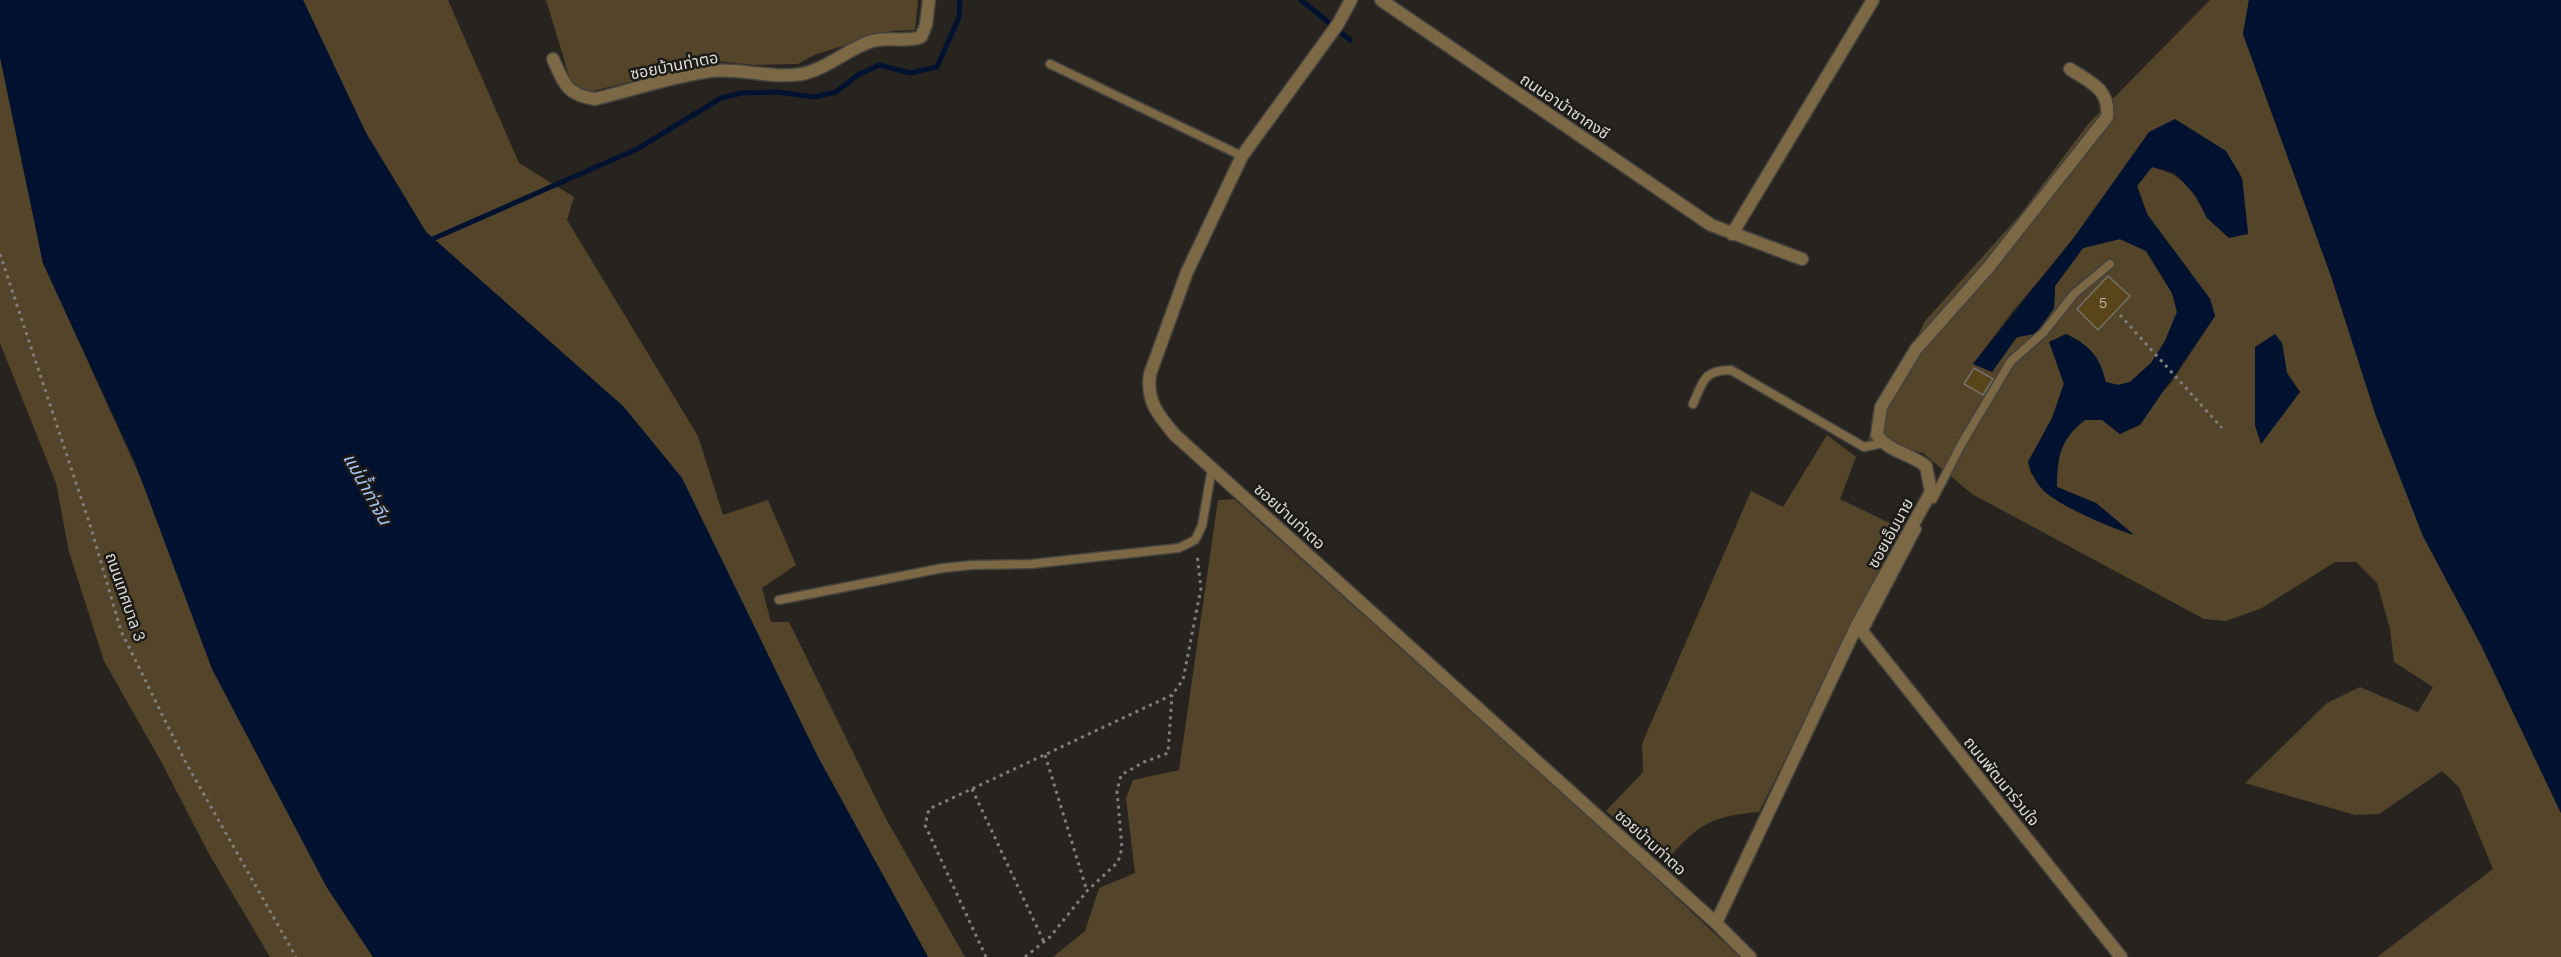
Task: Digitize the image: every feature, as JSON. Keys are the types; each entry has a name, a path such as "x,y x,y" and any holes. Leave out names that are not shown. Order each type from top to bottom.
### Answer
{"street":[{"name":"ซอยบ้านท่าตอ","path":"553,59 566,86 577,96 595,99 710,72 740,70 776,75 802,74 823,67 870,42 885,38 906,42 921,36 926,25 929,0"},
{"name":"ซอยบ้านท่าตอ","path":"1351,0 1338,24 1242,156 1187,272 1150,374 1148,390 1154,410 1175,435 1716,923 1750,957"},
{"name":"ถนนอาม้าซากงซี","path":"1381,0 1711,225 1802,259"},
{"path":"1732,234 1873,0"},
{"path":"1883,443 1877,435 1881,407 1902,369 1988,268 2107,117 2108,104 2102,90 2070,69"},
{"name":"ซอยเอ็มนาย","path":"1716,923 1860,629 1931,492 1926,466 1883,443"},
{"name":"ถนนพัฒนาร่วมใจ","path":"1860,629 2121,957"}],"lane":[{"path":"1050,64 1242,156"},
{"path":"1860,629 1962,443 2011,361 2043,333 2074,294 2110,264"},
{"path":"1693,404 1706,375 1718,370 1731,370 1864,447 1883,443"},
{"path":"779,600 943,568 1031,564 1179,548 1195,540 1202,526 1212,468"}],"path":[{"name":"ถนนเทศบาล 3","path":"0,254 91,528 121,631 185,761 296,957"},
{"path":"2120,315 2222,428"},
{"path":"986,957 925,825 929,809 1172,695 1183,680 1201,588 1195,540"},
{"path":"1025,957 1044,942 1087,891 1118,862 1122,848 1117,791 1121,775 1144,762 1168,753 1172,695"},
{"path":"1045,755 1087,891"},
{"path":"972,789 1044,942"}],"shaded area":[{"path":"303,0 448,0 519,163 574,197 567,220 698,436 723,515 768,500 796,565 762,588 771,622 789,622 885,817 965,957 928,957 624,407 426,232 366,133"},
{"path":"546,0 918,0 915,30 891,31 814,55 798,64 754,65 717,61 584,93 570,79"},
{"path":"2210,0 2249,0 2243,34 2331,276 2376,416 2423,536 2481,645 2561,813 2561,957 2377,957 2493,869 2459,787 2442,771 2379,814 2355,815 2245,783 2327,703 2360,687 2418,712 2433,687 2394,662 2390,629 2377,583 2356,562 2335,562 2262,608 2226,621 2204,619 1972,494 1923,453 1868,439 1925,321 2019,216 2089,123","holes":["2175,119 2242,178 2248,233 2207,218 2192,191 2180,179 2163,171 2152,167 2137,186 2147,214 2210,299 2215,316 2171,383 2120,434 2102,420 2085,420 2065,441 2059,457 2057,487 2096,503 2133,534 2031,474 2028,462 2052,418 2064,383 2050,342 2066,334 2080,341 2106,382 2118,385 2130,382 2151,363 2165,341 2177,312 2172,293 2146,251 2120,239 2083,248 2055,286 2054,308 2036,333 2018,337 1973,364 2013,311","2282,343 2287,373 2299,392 2261,443 2255,425 2255,348"]},
{"path":"0,57 43,263 326,886 373,957 270,957 209,854 163,765 104,661 69,552 56,483 0,343"},
{"path":"1827,435 1856,457 1840,499 1900,528 1759,812 1729,816 1707,824 1688,838 1667,860 1606,811 1643,772 1642,744 1751,491 1783,507"},
{"path":"1234,499 1627,852 1740,957 1053,957 1085,931 1099,888 1135,873 1126,798 1133,780 1179,770 1218,500"}],"water":[{"name":"แม่น้ำท่าจีน","path":"0,0 303,0 366,133 426,232 624,407 682,478 817,755 928,957 373,957 326,886 212,669 134,460 43,263 0,57"},
{"path":"2249,0 2561,0 2561,813 2481,645 2423,536 2376,416 2331,276 2243,34"},
{"path":"2175,119 2226,151 2242,178 2248,234 2229,238 2207,218 2196,196 2175,173 2152,167 2137,186 2147,214 2210,299 2215,316 2140,425 2120,434 2102,420 2085,420 2070,434 2062,449 2059,458 2057,487 2096,503 2134,535 2113,528 2060,503 2038,484 2028,462 2052,418 2064,384 2049,342 2066,334 2081,343 2097,358 2106,382 2118,385 2130,382 2151,363 2165,341 2177,312 2172,293 2146,251 2120,239 2083,248 2055,286 2054,308 2036,334 2017,337 1992,372 1973,364 2075,236 2149,132"},
{"path":"2275,334 2282,343 2287,373 2300,392 2261,444 2255,425 2255,347"}],"building":[{"path":"2108,276 2130,296 2098,330 2077,309"},
{"path":"1974,368 1993,379 1983,395 1964,384"}],"waterway":[{"path":"428,241 637,149 721,98 742,93 777,92 814,97 836,92 858,75 879,65 910,73 937,67 959,17 960,0"},
{"path":"1301,0 1350,40"}]}
